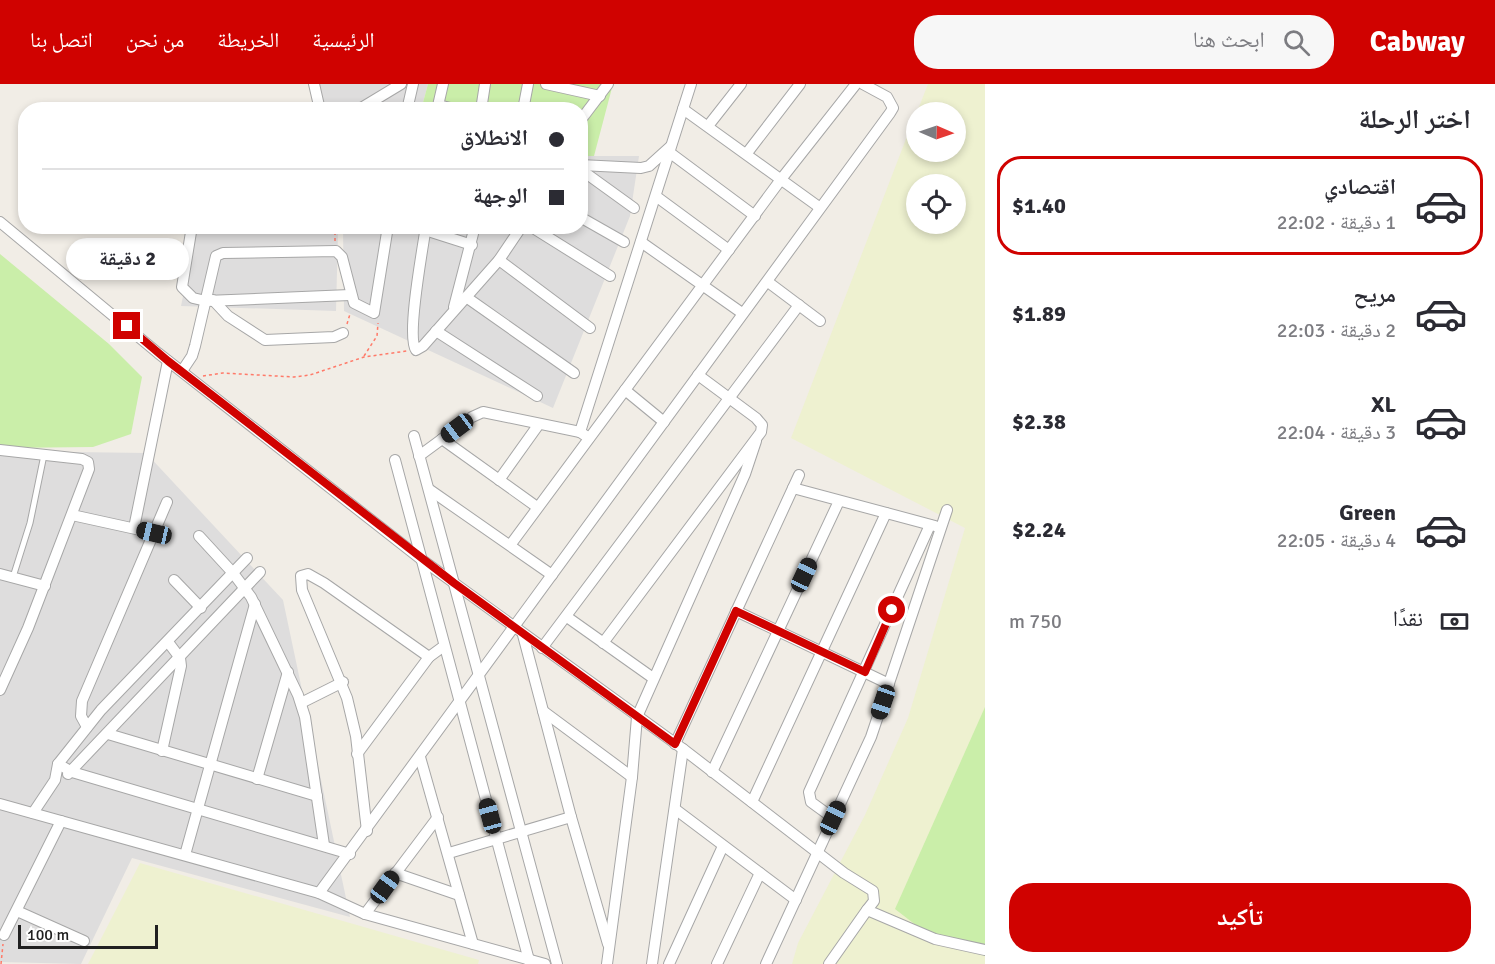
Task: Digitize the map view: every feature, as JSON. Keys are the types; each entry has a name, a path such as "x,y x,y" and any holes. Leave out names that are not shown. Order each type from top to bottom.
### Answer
{"street":[{"path":"371,102 401,84"},
{"path":"409,102 413,84"},
{"path":"439,102 443,84"},
{"path":"482,102 485,84"},
{"path":"525,102 528,84"},
{"path":"546,84 567,86 600,96"},
{"path":"588,111 608,84"},
{"path":"584,435 641,242 692,84"},
{"path":"708,126 741,84"},
{"path":"747,153 800,84"},
{"path":"512,544 584,435 625,390 705,286 782,178 856,84"},
{"path":"319,893 367,831 479,673 519,631 552,574 742,313 768,282 819,207 893,108 887,97 863,84"},
{"path":"316,85 319,102"},
{"path":"683,109 782,178 819,207"},
{"path":"588,167 642,168 649,166 670,149"},
{"path":"670,149 755,216"},
{"path":"588,173 634,208"},
{"path":"657,197 729,250"},
{"path":"0,222 168,361 422,559 679,746 875,894 874,901 829,964"},
{"path":"588,222 624,242"},
{"path":"191,234 182,287 193,298 209,300 352,299 374,313 387,234"},
{"path":"425,234 412,327 413,346 416,350 423,346 499,260 516,234"},
{"path":"442,234 472,245"},
{"path":"453,310 474,234"},
{"path":"543,234 610,276"},
{"path":"641,242 742,313"},
{"path":"182,371 192,356 209,300 214,258 219,254 335,250 342,257 352,299"},
{"path":"499,260 590,328"},
{"path":"768,282 820,321"},
{"path":"466,297 574,373"},
{"path":"209,300 228,316 265,340 334,337 343,333"},
{"path":"542,648 799,305"},
{"path":"436,331 537,396"},
{"path":"134,528 168,361"},
{"path":"607,964 632,777 637,717 729,511 762,429 761,423 698,375"},
{"path":"625,390 664,422"},
{"path":"420,456 472,417 483,412 584,435"},
{"path":"499,480 539,424"},
{"path":"414,436 556,964"},
{"path":"442,439 537,507"},
{"path":"603,643 756,441"},
{"path":"0,450 44,453 88,462 90,469 45,586 0,690"},
{"path":"395,460 529,962"},
{"path":"652,964 675,809 679,746 736,611 799,475"},
{"path":"793,488 936,526"},
{"path":"430,490 512,544 552,574"},
{"path":"712,772 839,501"},
{"path":"87,727 81,716 82,701 167,502"},
{"path":"833,818 811,802 809,792 911,568 947,510"},
{"path":"752,802 886,513"},
{"path":"72,515 154,533"},
{"path":"766,964 871,737 926,573 936,526"},
{"path":"199,536 233,573 255,604 301,704 324,844"},
{"path":"33,813 56,780 58,764 101,710 247,558"},
{"path":"911,568 926,573"},
{"path":"56,780 72,772 260,572"},
{"path":"0,574 45,586"},
{"path":"367,831 353,718 343,682 302,590 300,578 304,574 324,583 429,657"},
{"path":"174,580 201,608"},
{"path":"185,855 255,604"},
{"path":"736,611 889,684"},
{"path":"567,616 653,678"},
{"path":"519,631 609,949"},
{"path":"162,751 179,683 180,658 168,642"},
{"path":"357,754 429,657 444,646"},
{"path":"257,779 288,672"},
{"path":"301,704 343,682"},
{"path":"101,710 111,730 162,751 317,796"},
{"path":"543,711 632,777"},
{"path":"420,757 473,944"},
{"path":"58,764 72,772 198,811 324,844 350,854"},
{"path":"0,804 319,893 365,914 473,944 513,960 545,964"},
{"path":"675,809 796,900"},
{"path":"365,914 438,817"},
{"path":"449,853 571,817"},
{"path":"4,935 61,821"},
{"path":"669,964 723,846"},
{"path":"395,873 459,895"},
{"path":"717,964 760,873"},
{"path":"17,910 84,941"},
{"path":"867,910 935,939 985,950"}],"lane":[{"path":"13,577 30,524 44,453"}],"path":[{"path":"335,234 335,250"},
{"path":"343,333 352,299"},
{"path":"364,357 376,336 379,324 374,313"},
{"path":"194,380 213,373 294,377 310,375 364,357 416,350"},
{"path":"1,964 4,935"}],"shaded area":[{"path":"310,84 428,84 423,102 317,102"},
{"path":"588,156 639,156 630,216 553,408 344,311 343,234 588,234"},
{"path":"196,234 338,234 336,311 181,306"},
{"path":"0,451 146,453 283,600 350,917 132,858 81,964 0,962"}],"green space":[{"path":"428,84 613,84 594,156 588,156 588,102 423,102"},
{"path":"928,84 985,84 985,964 792,964 798,943 865,815 908,718 965,528 791,438 906,139 906,162 966,162 966,102 921,102"},
{"path":"0,254 109,344 142,377 131,434 93,447 0,448"},
{"path":"985,707 985,956 930,936 895,909"},
{"path":"140,863 479,960 478,964 88,964"}],"route":[{"path":"127,326 168,361 438,571 675,744 736,611 865,672 892,610"}]}
